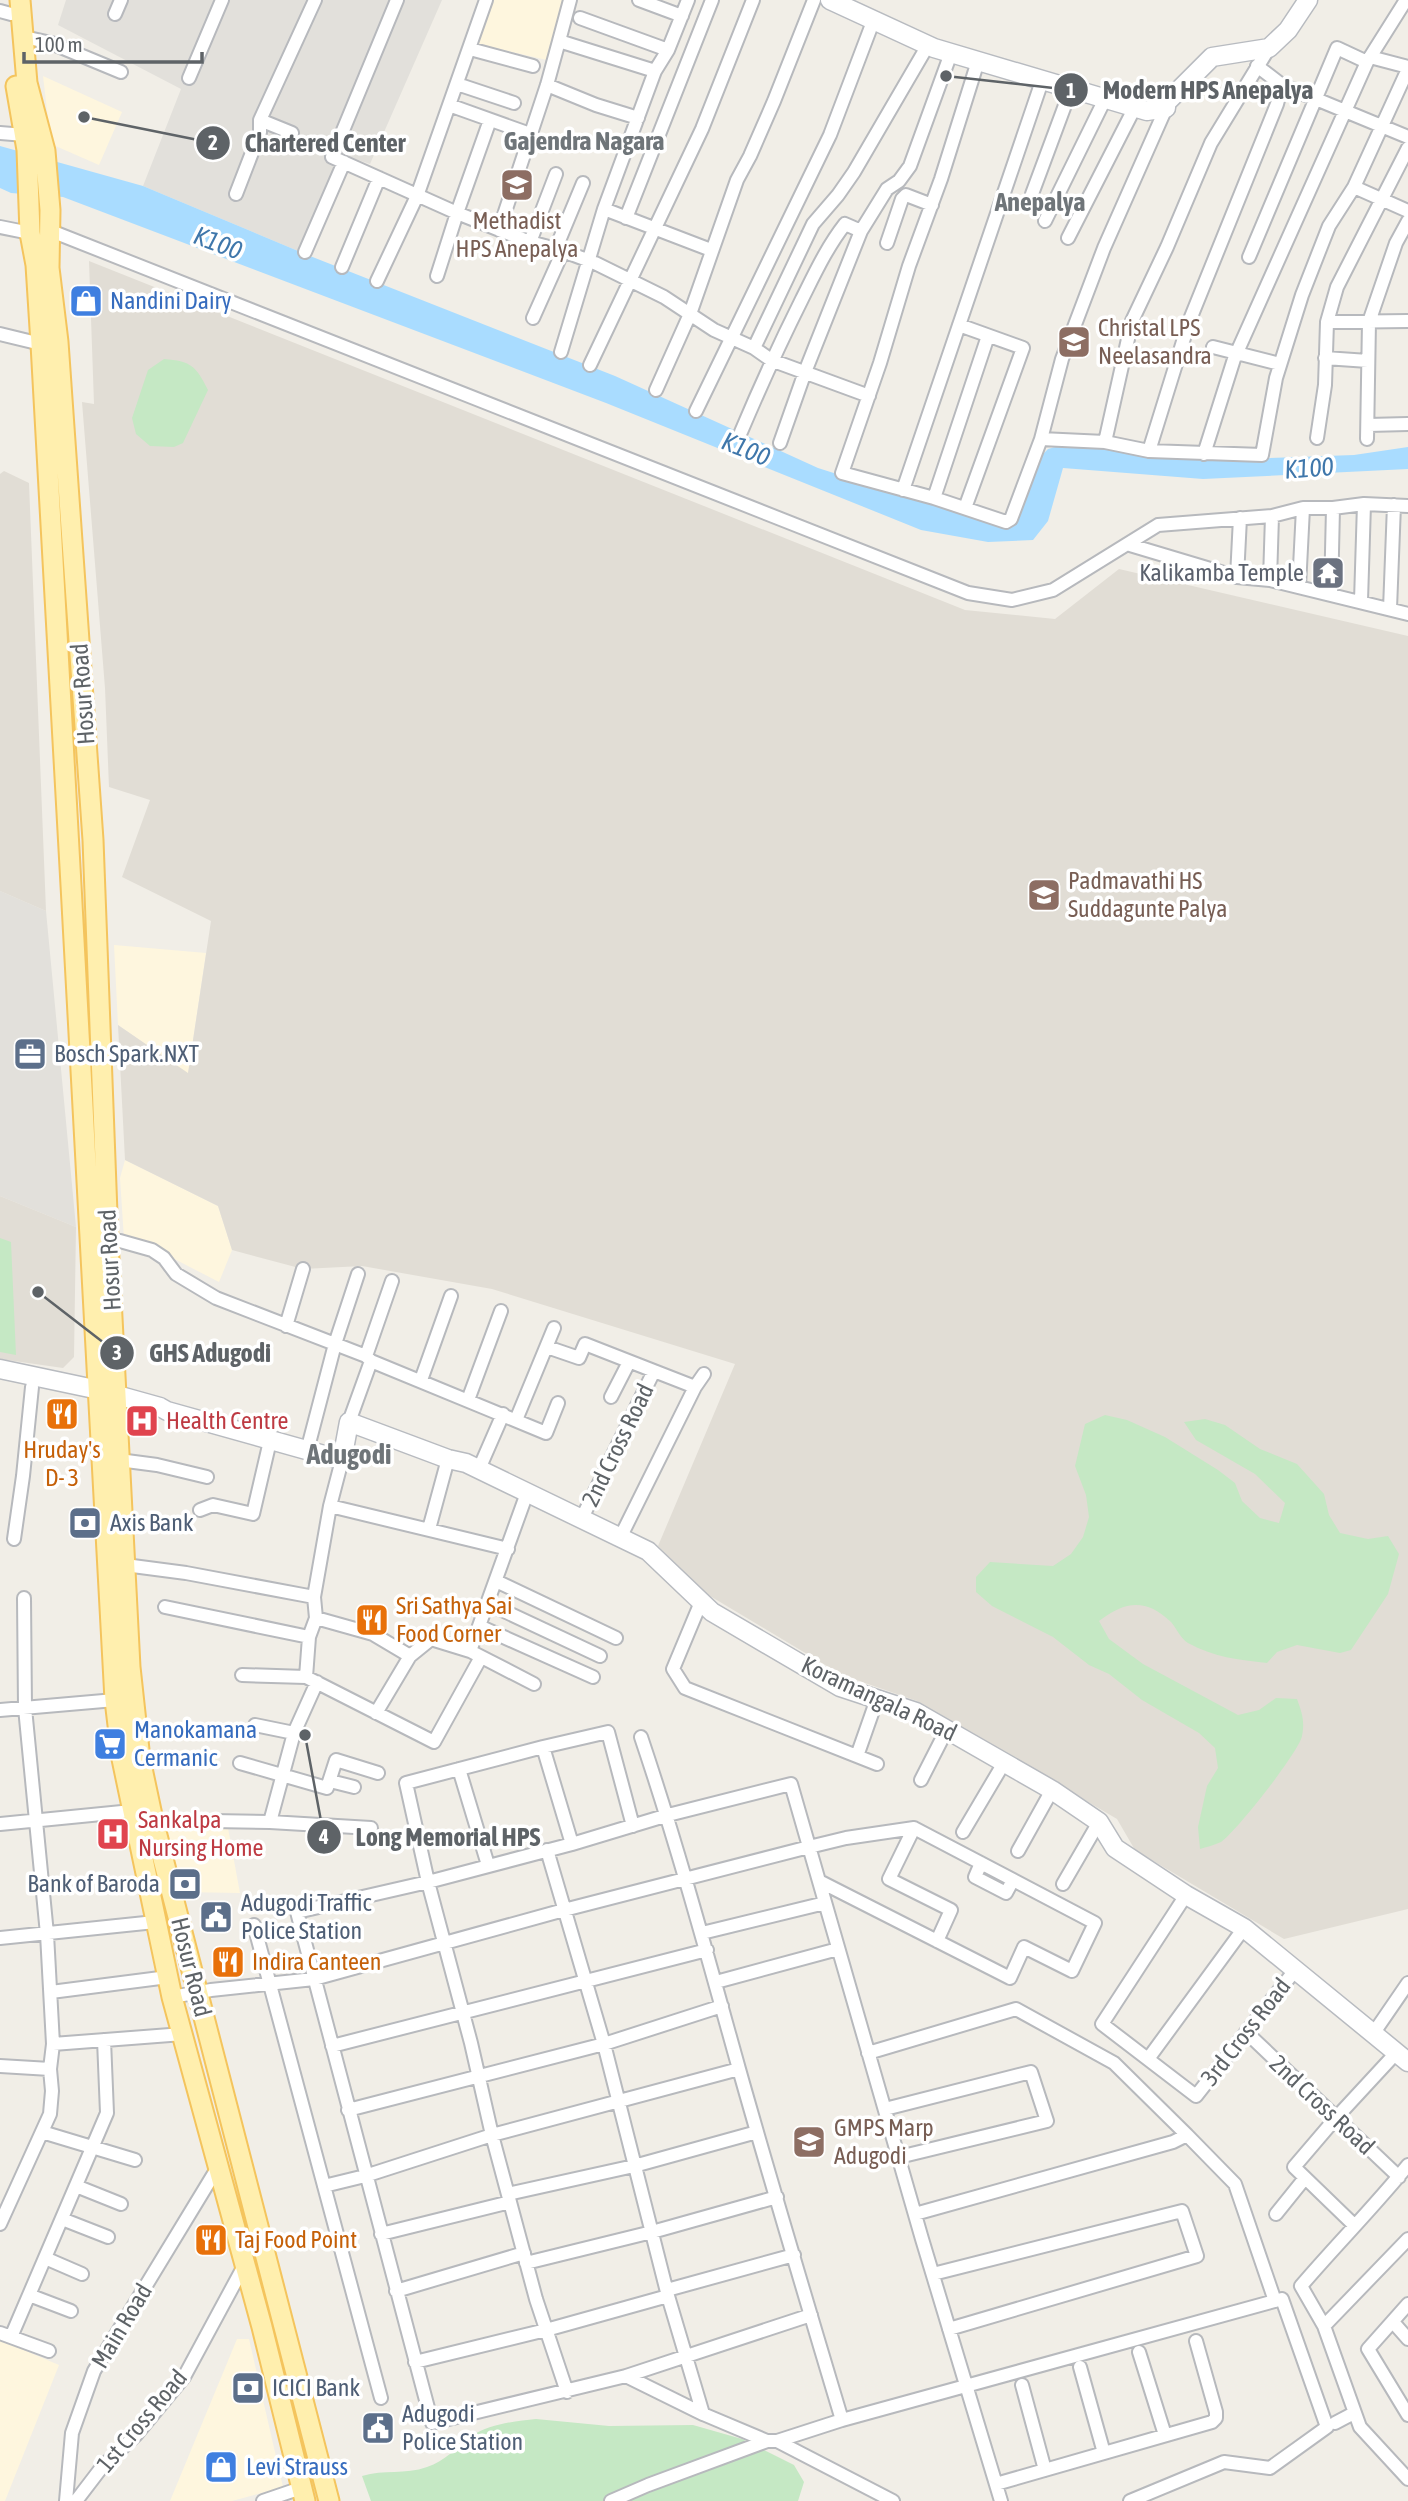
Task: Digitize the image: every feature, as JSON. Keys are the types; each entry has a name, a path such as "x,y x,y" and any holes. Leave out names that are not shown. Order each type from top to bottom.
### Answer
{"main road":[{"name":"Hosur Road","path":"10,6 24,37 27,83 45,151 51,231 49,268 58,342 93,840 108,1240 108,1398 115,1700 122,1759 155,1922 172,1997 284,2413 294,2496"},
{"name":"Hosur Road","path":"10,6 15,81 25,135 31,202 30,233 36,265 108,1398 119,1460 130,1667 137,1730 153,1820 329,2501"}],"street":[{"path":"115,13 121,0"},
{"path":"190,78 222,0"},
{"path":"236,194 260,132 260,120 315,0"},
{"path":"305,252 397,0"},
{"path":"377,281 417,196 486,0"},
{"path":"499,230 547,85 570,0"},
{"path":"639,0 682,16"},
{"path":"561,352 604,209 655,71 668,50 688,0"},
{"path":"626,218 712,0"},
{"path":"590,365 702,129 753,0"},
{"path":"656,390 690,314 737,180 774,101 814,0"},
{"path":"830,0 951,53 1147,111 1166,108"},
{"path":"1105,442 1132,321 1167,247 1210,143 1269,48 1288,30 1308,0"},
{"path":"1204,454 1237,353 1344,112 1368,59 1406,0"},
{"path":"580,18 668,50"},
{"path":"696,411 830,135 874,19"},
{"path":"24,37 51,43 121,72"},
{"path":"559,41 655,71"},
{"path":"754,348 813,224 854,172 928,45"},
{"path":"978,61 842,473 934,498 1006,522 1011,519 1041,439 1062,359 1104,248 1166,103 1212,57 1269,48"},
{"path":"1041,439 1105,442 1149,451 1262,455 1280,364 1302,295 1329,226 1354,187 1408,68 1336,48 1250,257"},
{"path":"470,49 534,66"},
{"path":"780,443 861,231 887,189 899,181 911,166 951,53"},
{"path":"1257,66 1282,85 1408,137"},
{"path":"903,490 1042,81"},
{"path":"457,84 514,103"},
{"path":"547,85 638,118"},
{"path":"1149,451 1189,322 1277,104 1282,85"},
{"path":"1032,194 1071,89"},
{"path":"1045,221 1105,99"},
{"path":"449,105 530,134"},
{"path":"1068,239 1135,107"},
{"path":"260,120 292,133"},
{"path":"438,276 490,120"},
{"path":"0,133 25,135"},
{"path":"1317,438 1325,385 1327,322 1337,287 1408,148"},
{"path":"338,160 499,230 588,260 632,280 730,339 754,348 771,360 869,396"},
{"path":"530,242 556,174"},
{"path":"342,267 379,178"},
{"path":"533,318 583,183"},
{"path":"1354,187 1408,211"},
{"path":"887,243 902,199 906,195 932,205"},
{"path":"604,209 712,250"},
{"path":"1367,439 1369,322 1396,243 1408,220"},
{"path":"741,432 771,360 831,242 845,224 861,231"},
{"path":"0,227 30,233"},
{"path":"51,231 968,593 1012,600 1053,590 1130,545 1158,525 1272,516 1303,508 1364,504 1408,506"},
{"path":"1327,322 1408,321"},
{"path":"959,325 1023,348 965,508"},
{"path":"0,334 41,344"},
{"path":"934,498 988,336"},
{"path":"1213,347 1280,364"},
{"path":"1325,358 1368,361"},
{"path":"1368,425 1408,424"},
{"path":"1361,601 1364,504"},
{"path":"1390,609 1394,505"},
{"path":"1299,587 1303,508"},
{"path":"1331,595 1334,508"},
{"path":"1270,580 1272,516"},
{"path":"1237,578 1240,518"},
{"path":"1130,545 1237,578 1270,580 1408,614"},
{"path":"108,1240 152,1251 164,1258 176,1274 216,1298 335,1344 546,1433 558,1403"},
{"path":"286,1326 303,1269"},
{"path":"307,1451 335,1344 358,1274"},
{"path":"270,1822 294,1733 312,1680 309,1637 316,1618 314,1597 330,1506 349,1422 392,1281"},
{"path":"421,1380 451,1296"},
{"path":"468,1400 501,1311"},
{"path":"516,1420 554,1328"},
{"path":"547,1346 579,1358 585,1344 654,1371"},
{"path":"611,1397 629,1362"},
{"path":"0,1369 159,1414 167,1411 342,1460"},
{"name":"2nd Cross Road","path":"581,1520 654,1371 695,1387"},
{"path":"620,1538 704,1374"},
{"path":"0,1381 108,1398"},
{"path":"14,1539 32,1387"},
{"path":"479,1469 503,1415"},
{"name":"Koramangala Road","path":"349,1422 448,1459 466,1463 648,1551 712,1612 840,1687 916,1712 1005,1761 1099,1822 1115,1848 1186,1895 1244,1928 1402,2057"},
{"path":"200,1510 214,1505 253,1514 270,1441"},
{"path":"429,1529 448,1459"},
{"path":"119,1460 157,1465 208,1477"},
{"path":"242,1675 312,1680 434,1742 476,1654 479,1626 527,1493"},
{"path":"330,1506 508,1549"},
{"path":"125,1564 314,1597"},
{"path":"496,1581 616,1638"},
{"path":"0,2224 50,2114 53,2044 47,1934 25,1708 24,1598"},
{"path":"701,1602 673,1669 685,1689 877,1764"},
{"path":"487,1603 600,1656"},
{"path":"165,1607 309,1637"},
{"path":"316,1618 373,1634 410,1656"},
{"path":"479,1626 593,1677"},
{"path":"376,1713 410,1656 431,1639 476,1654 534,1684"},
{"path":"856,1756 877,1699"},
{"path":"0,1710 115,1700"},
{"path":"254,1725 294,1733"},
{"path":"921,1780 947,1729"},
{"path":"567,2392 525,2258 492,2134 428,1882 406,1783 608,1731 633,1826"},
{"path":"641,1737 702,1933 842,2420"},
{"path":"543,1747 572,1844"},
{"path":"240,1763 327,1788 336,1760 378,1773"},
{"path":"963,1832 1005,1761"},
{"path":"459,1769 488,1865"},
{"path":"330,1781 354,1787"},
{"path":"811,2315 626,2376 432,2423 297,1912 428,1882 572,1844 667,1815 791,1784 898,2157 1001,2501"},
{"path":"1018,1851 1052,1790"},
{"path":"0,1824 132,1811"},
{"path":"153,1820 270,1822 371,1828"},
{"path":"1063,1884 1099,1822"},
{"path":"914,1828 889,1879 951,1910 937,1941"},
{"path":"172,1997 314,1979 564,1910 809,1847 846,1838 914,1828 1095,1923 1072,1971 1024,1947 1010,1978 819,1881"},
{"path":"547,1850 604,2044 667,2293 703,2414"},
{"path":"1186,1895 1102,2024 1148,2059 1244,1928"},
{"path":"702,1933 825,1903"},
{"path":"0,1938 155,1922"},
{"path":"254,1925 381,2398"},
{"path":"716,1982 838,1949"},
{"path":"332,2046 706,1950"},
{"name":"3rd Cross Road","path":"1148,2059 1196,2096 1296,1969"},
{"path":"51,1992 168,1977"},
{"path":"1373,2034 1408,1983"},
{"path":"348,2110 604,2044 722,2006"},
{"path":"868,2053 1016,2010 1115,2063 1235,2184 1275,2301"},
{"name":"2nd Cross Road","path":"1246,2032 1398,2177"},
{"path":"53,2044 183,2034"},
{"path":"49,2351 6,2335 29,2295 107,2113 104,2040"},
{"path":"1354,2225 1294,2167 1335,2119 1402,2057"},
{"path":"0,2066 50,2069"},
{"path":"324,2186 365,2176 492,2134 739,2069"},
{"path":"885,2109 1031,2072 1047,2121 898,2157"},
{"path":"41,2132 135,2160"},
{"path":"381,2234 758,2132"},
{"path":"915,2214 1173,2142 1187,2135"},
{"path":"1408,2165 1388,2191 1354,2225 1301,2286 1324,2326 1360,2427 1408,2479"},
{"name":"Main Road","path":"66,2501 72,2433 94,2371 218,2166"},
{"path":"1276,2214 1305,2178"},
{"path":"76,2186 121,2204"},
{"path":"396,2291 525,2258 652,2232 777,2197"},
{"path":"933,2274 1182,2211 1197,2256 949,2329"},
{"path":"62,2219 108,2237"},
{"path":"1324,2326 1408,2239"},
{"path":"415,2362 546,2330 794,2255"},
{"path":"45,2258 82,2274"},
{"name":"1st Cross Road","path":"76,2501 102,2467 136,2435 184,2377 244,2264"},
{"path":"29,2295 71,2311"},
{"path":"611,2501 772,2441 1282,2299 1327,2427 1270,2469 1224,2462 1130,2501"},
{"path":"1408,2304 1368,2349 1408,2415"},
{"path":"1392,2322 1408,2339"},
{"path":"996,2484 1212,2422 1216,2418 1196,2341"},
{"path":"1139,2352 1165,2435"},
{"path":"1080,2367 1104,2453"},
{"path":"626,2376 703,2414 772,2441 892,2501"},
{"path":"1022,2385 1045,2470"},
{"path":"1335,2423 1354,2413"},
{"path":"263,2501 294,2496"}],"shaded area":[{"path":"66,0 442,0 370,164 349,157 310,256 143,186 181,89 58,25"},
{"path":"489,0 567,0 551,61 474,43"},
{"path":"43,76 122,112 99,165 51,144"},
{"path":"89,261 965,610 1055,619 1119,569 1408,636 1408,1909 1284,1939 1135,1850 1117,1819 917,1701 842,1675 705,1593 658,1546 735,1364 492,1289 362,1266 303,1269 232,1250 218,1206 125,1160 118,1025 188,1073 211,921 122,877 150,800 109,787 105,688 82,402 94,404"},
{"path":"4,471 29,483 46,911 0,891 0,474"},
{"name":"Bosch Spark.NXT","path":"0,891 46,911 76,1227 0,1196"},
{"path":"114,945 206,953 188,1074 118,1025"},
{"path":"125,1160 218,1206 232,1250 219,1282 155,1249 124,1239 120,1178"},
{"path":"0,1196 76,1227 74,1357 63,1368 0,1359"},
{"path":"228,1828 240,1893 180,1892 166,1830"},
{"path":"237,2339 249,2339 283,2487 232,2501 170,2501"},
{"path":"0,2340 59,2365 5,2501 0,2501"}],"green space":[{"path":"164,359 181,361 192,366 208,390 183,443 174,447 150,446 136,434 132,418 148,370"},
{"path":"0,1238 11,1242 16,1355 0,1352"},
{"path":"1105,1415 1127,1420 1165,1437 1235,1483 1242,1501 1260,1518 1279,1523 1285,1503 1255,1474 1196,1440 1184,1422 1205,1419 1225,1425 1260,1449 1297,1464 1324,1494 1329,1515 1340,1533 1368,1539 1388,1536 1399,1554 1388,1594 1351,1650 1340,1653 1297,1645 1277,1652 1267,1663 1226,1657 1188,1643 1162,1614 1144,1606 1118,1609 1099,1621 1109,1639 1143,1664 1238,1715 1259,1710 1276,1698 1297,1699 1303,1731 1290,1758 1266,1792 1228,1836 1221,1842 1200,1849 1198,1827 1207,1786 1218,1768 1215,1748 1199,1733 1142,1700 1109,1674 1089,1665 1053,1637 992,1606 976,1592 976,1577 990,1562 1053,1566 1071,1554 1083,1537 1089,1517 1086,1495 1075,1466 1085,1424"},
{"path":"536,2419 609,2426 693,2425 742,2439 794,2465 804,2482 798,2501 371,2501 362,2476 427,2467 486,2429"}],"water":[{"name":"K100","path":"0,146 143,186 310,256 615,376 818,468 1010,526 1038,459 1048,449 1055,447 1090,445 1244,459 1354,455 1408,447 1408,469 1203,479 1063,468 1048,521 1033,540 988,542 921,530 606,403 63,197 11,193 0,188"}],"place":[{"name":"Modern HPS Anepalya","path":"946,76"},
{"name":"Chartered Center","path":"84,117"},
{"name":"Methadist HPS Anepalya","path":"517,185"},
{"name":"Nandini Dairy","path":"86,301"},
{"name":"Christal LPS Neelasandra","path":"1074,342"},
{"name":"Kalikamba Temple","path":"1328,573"},
{"name":"Padmavathi HS Suddagunte Palya","path":"1044,895"},
{"name":"Bosch Spark.NXT","path":"30,1054"},
{"name":"GHS Adugodi","path":"38,1292"},
{"name":"Hruday's D- 3","path":"62,1414"},
{"name":"Health Centre","path":"142,1421"},
{"name":"Axis Bank","path":"85,1523"},
{"name":"Sri Sathya Sai Food Corner","path":"372,1620"},
{"name":"Long Memorial HPS","path":"305,1735"},
{"name":"Manokamana Cermanic","path":"110,1744"},
{"name":"Sankalpa Nursing Home","path":"113,1834"},
{"name":"Bank of Baroda","path":"185,1884"},
{"name":"Adugodi Traffic Police Station","path":"216,1917"},
{"name":"Indira Canteen","path":"228,1962"},
{"name":"GMPS Marp Adugodi","path":"809,2142"},
{"name":"Taj Food Point","path":"211,2240"},
{"name":"ICICI Bank","path":"248,2388"},
{"name":"Adugodi Police Station","path":"378,2428"},
{"name":"Levi Strauss","path":"221,2467"}],"district":[{"name":"Gajendra Nagara","path":"584,141"},
{"name":"Anepalya","path":"1040,202"},
{"name":"Adugodi","path":"349,1454"}]}
